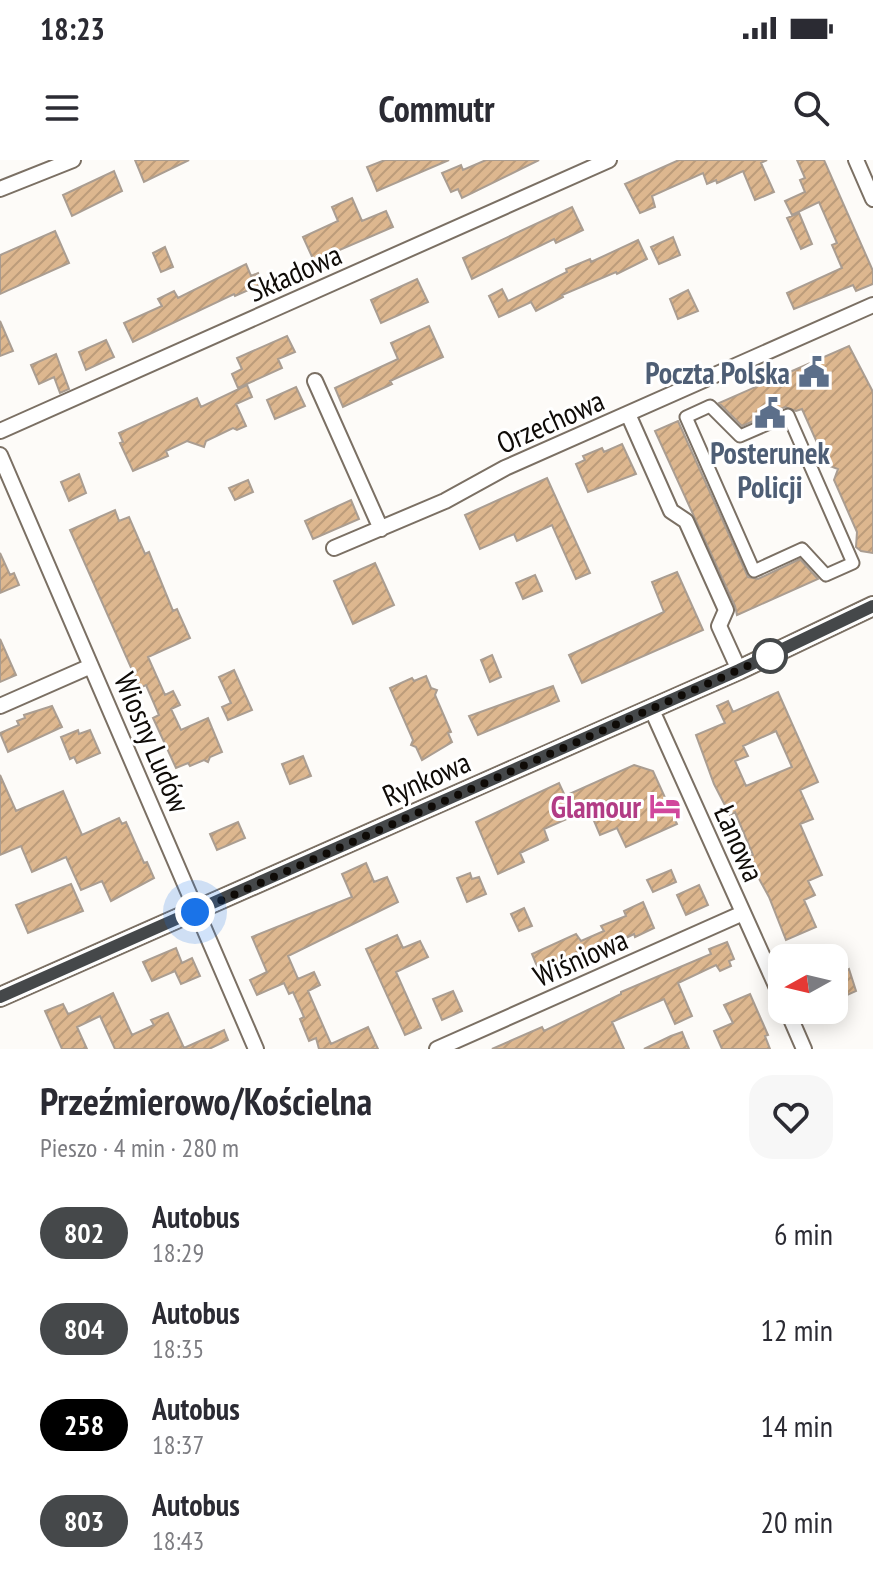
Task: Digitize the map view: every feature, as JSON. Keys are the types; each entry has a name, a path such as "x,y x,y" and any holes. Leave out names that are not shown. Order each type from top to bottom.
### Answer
{"street":[{"path":"0,189 73,160"},
{"name":"Składowa","path":"0,431 609,160"},
{"path":"856,160 873,199"},
{"name":"Orzechowa","path":"334,548 445,501 505,468 873,305"},
{"path":"315,381 381,529"},
{"path":"710,406 740,436 788,415 853,563 826,575 802,549 754,571 686,417 710,406"},
{"path":"628,414 671,511 686,521 726,610 719,626 739,670"},
{"name":"Wiosny Ludów","path":"0,455 256,1049"},
{"name":"Rynkowa","path":"0,997 739,670 873,606"},
{"path":"0,706 91,666"},
{"name":"Łanowa","path":"651,708 768,968"},
{"name":"Wiśniowa","path":"437,1049 743,913"},
{"path":"793,1024 804,1049"}],"building":[{"path":"135,160 189,160 144,182"},
{"path":"385,160 449,160 377,191 367,167"},
{"path":"486,160 539,160 462,198 458,189 451,192 442,173 461,165 463,170"},
{"path":"679,160 767,160 761,163 774,192 755,200 743,171 717,183 716,180 707,184 703,173 652,196 655,207 640,213 625,184"},
{"path":"797,160 824,160 873,271 873,284 856,291 853,285 794,309 787,293 842,268 832,245 837,243 819,202 792,215 785,201 805,192 800,180 805,178"},
{"path":"114,171 122,191 72,216 63,195"},
{"path":"352,198 362,221 386,211 393,227 314,261 303,237 338,221 332,207"},
{"path":"572,207 583,230 556,243 554,239 472,279 463,258"},
{"path":"799,213 812,244 801,249 787,218"},
{"path":"55,231 69,263 0,294 0,255"},
{"path":"673,237 680,255 659,264 651,247"},
{"path":"638,240 647,259 562,295 536,311 531,302 499,317 489,296 502,289 508,301 567,272 566,269 590,259 591,262"},
{"path":"165,247 173,267 161,272 153,253"},
{"path":"246,264 251,276 258,273 262,284 133,342 124,323 162,306 158,299 174,291 178,298"},
{"path":"417,279 428,302 381,323 371,300"},
{"path":"688,290 698,311 678,319 670,299"},
{"path":"0,321 13,351 0,356"},
{"path":"429,326 443,357 343,407 335,388 398,359 391,343"},
{"path":"287,336 295,352 278,359 282,368 238,388 232,374 242,369 237,358"},
{"path":"106,340 114,357 86,370 79,352"},
{"path":"849,346 873,392 873,553 856,547 857,532 834,480 838,469 827,465 802,409 796,411 785,407 742,426 719,403"},
{"path":"56,354 69,389 60,393 54,377 39,384 31,365"},
{"path":"247,385 252,397 236,404 246,426 237,430 233,428 206,441 204,447 187,441 166,451 168,456 133,471 120,443 123,442 119,433 197,398 201,407"},
{"path":"296,387 305,406 275,419 267,400"},
{"path":"678,421 748,577 758,579 800,559 818,579 737,615 655,431"},
{"path":"622,444 636,474 588,492 576,464 585,460 583,456"},
{"path":"79,474 86,493 69,501 61,482"},
{"path":"547,478 590,573 576,579 552,525 517,541 514,534 480,549 465,515"},
{"path":"248,480 253,492 235,500 229,488"},
{"path":"351,500 359,519 313,539 305,521"},
{"path":"115,510 119,521 129,517 145,554 149,552 173,611 177,609 190,638 148,657 165,695 173,691 180,705 171,709 181,730 208,718 222,752 210,757 208,762 204,760 190,766 188,763 176,768 153,718 159,715 146,685 140,688 70,530"},
{"path":"0,553 10,575 14,573 19,585 0,593"},
{"path":"375,563 394,605 353,624 334,581"},
{"path":"677,572 703,630 582,683 569,655 664,612 652,582"},
{"path":"535,575 542,591 523,599 516,583"},
{"path":"0,639 16,675 0,682"},
{"path":"492,655 501,677 490,682 481,660"},
{"path":"234,670 252,710 228,720 222,707 231,703 219,677"},
{"path":"426,676 431,688 437,690 435,695 451,732 448,733 452,742 422,760 416,747 411,745 413,740 390,688 412,678 414,681"},
{"path":"553,686 559,701 478,735 469,716"},
{"path":"778,692 818,782 800,790 813,819 800,824 822,875 808,881 815,895 804,900 816,927 786,940 769,897 746,858 753,855 735,812 730,815 714,784 696,735 725,723 717,706 728,701 733,712","holes":["776,731 792,767 746,786 735,761 748,756 743,746"]},
{"path":"52,706 62,727 8,752 0,733 19,725 17,721 25,718 24,715"},
{"path":"78,730 79,734 90,730 100,753 77,763 74,757 70,759 61,737"},
{"path":"303,756 311,776 290,784 282,764"},
{"path":"634,765 653,771 677,824 626,847 617,828 600,835 589,809 544,829 548,840 520,853 524,862 498,874 476,822 559,783 565,796"},
{"path":"0,775 16,811 63,791 82,835 119,818 122,824 126,822 154,878 111,901 102,881 81,890 66,857 32,872 21,846 0,855"},
{"path":"238,822 245,838 217,850 210,834"},
{"path":"366,863 374,882 387,877 398,902 288,956 298,979 314,972 320,985 308,991 331,1044 368,1027 378,1049 319,1049 316,1038 309,1041 300,1019 304,1017 293,992 289,994 284,983 257,995 250,980 267,972 252,937 352,897 342,874"},
{"path":"671,870 676,882 653,892 647,880"},
{"path":"470,873 472,879 479,877 486,894 467,902 457,878"},
{"path":"71,884 83,911 28,933 16,905"},
{"path":"699,885 708,905 686,915 677,895"},
{"path":"643,902 654,928 635,937 634,934 571,965 539,971 532,954 576,934 581,941 604,931 601,926 626,916 624,911"},
{"path":"524,908 532,926 519,931 511,914"},
{"path":"397,935 403,948 420,941 428,957 396,972 421,1028 405,1035 366,949"},
{"path":"727,942 734,959 729,961 731,966 720,971 716,965 678,983 692,1016 675,1024 664,999 612,1022 624,1049 492,1049 542,1027 544,1031 621,992 711,954 709,949"},
{"path":"176,948 182,963 192,958 200,976 181,984 175,971 152,981 143,962"},
{"path":"848,970 856,991 848,995"},
{"path":"453,991 462,1011 442,1020 433,999"},
{"path":"113,993 132,1035 154,1025 151,1020 168,1013 184,1048 224,1030 228,1040 209,1049 115,1049 100,1016 77,1027 87,1049 62,1049 45,1011 63,1004 68,1014"},
{"path":"750,994 768,1035 765,1036 770,1049 722,1049 714,1031 733,1023 724,1005"},
{"path":"682,1032 689,1049 644,1049 671,1036"}],"bus line":[{"name":"802","path":"0,997 739,670 873,606"}],"place":[{"name":"Poczta Polska","path":"814,372"},
{"name":"Posterunek Policji","path":"770,413"},
{"name":"Glamour","path":"665,806"}],"route":[{"path":"195,912 770,656"}]}
